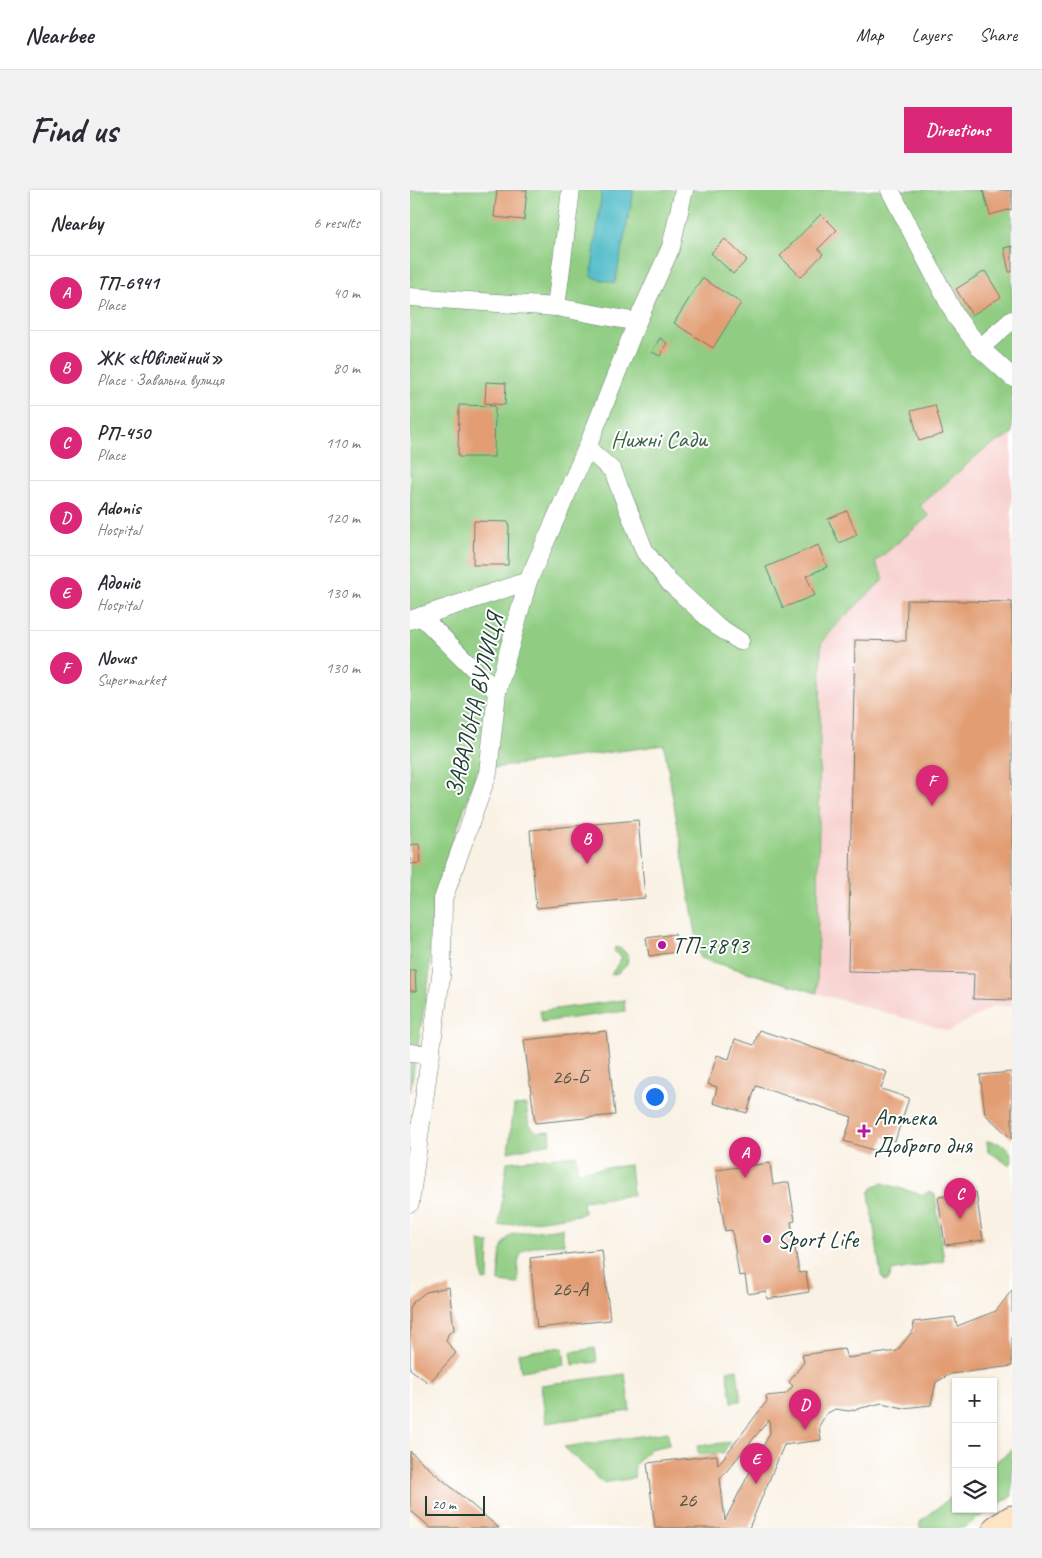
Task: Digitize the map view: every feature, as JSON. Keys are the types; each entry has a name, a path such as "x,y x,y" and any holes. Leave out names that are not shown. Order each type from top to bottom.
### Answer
{"street":[{"path":"556,307 571,190"},
{"name":"ЗАВАЛЬНА ВУЛИЦЯ","path":"410,1203 442,969 443,899 488,773 497,692 528,581 587,448 637,322 671,247 684,190"},
{"path":"890,190 956,317 980,348 1012,376"},
{"path":"410,297 556,307 637,322"},
{"path":"980,348 1012,320"},
{"path":"587,448 613,471 645,552 669,582 717,626 740,641"},
{"path":"497,692 415,618 528,581"},
{"path":"410,1053 431,1055"},
{"path":"996,1528 1012,1518"}],"shaded area":[{"path":"1012,434 1012,1006 994,1006 949,1031 817,993 821,644 838,623 884,579 875,562 929,516 920,506 983,450"}],"green space":[{"name":"Нижні Сади","path":"410,190 1012,190 1012,434 983,450 920,506 929,516 875,562 884,579 838,623 821,644 817,993 700,958 664,745 477,770 433,900 429,978 410,1092"},
{"path":"615,947 625,952 628,961 622,969 611,975 622,957 614,951"},
{"path":"624,1000 625,1011 542,1022 540,1011"},
{"path":"526,1105 529,1124 537,1132 550,1131 551,1143 508,1152 514,1106"},
{"path":"987,1141 1005,1146 1010,1152 1012,1162 1009,1165 988,1151"},
{"path":"576,1155 578,1171 630,1165 633,1195 583,1201 584,1213 577,1215 499,1226 507,1162"},
{"path":"882,1183 923,1195 930,1191 935,1195 944,1261 892,1271 889,1280 885,1281 881,1275 869,1193 874,1186"},
{"path":"562,1228 564,1244 533,1247 523,1252 518,1262 518,1284 499,1282 502,1249 507,1238 512,1234"},
{"path":"479,1241 489,1243 488,1280 483,1281"},
{"path":"563,1347 565,1365 521,1371 518,1353"},
{"path":"595,1348 597,1362 573,1365 571,1352"},
{"path":"737,1369 741,1401 732,1402 727,1371"},
{"path":"625,1374 630,1411 546,1423 541,1385"},
{"path":"668,1432 669,1445 650,1449 635,1465 634,1478 603,1483 564,1447"},
{"path":"730,1442 723,1453 699,1455 697,1446"},
{"path":"1012,1449 1012,1496 997,1505 997,1468 997,1461"},
{"path":"952,1496 952,1513 986,1513 963,1528 920,1528 920,1522"}],"water":[{"path":"602,190 634,190 615,283 591,277"}],"building":[{"path":"497,190 527,190 524,220 494,217"},
{"path":"983,190 1012,190 1012,209 990,215"},
{"path":"821,214 837,230 818,249 823,254 801,277 780,256"},
{"path":"725,239 747,260 733,274 711,253"},
{"path":"1012,246 1012,272 1009,272 1004,248"},
{"path":"985,271 1001,297 972,315 956,289"},
{"path":"702,278 741,303 713,348 674,323"},
{"path":"660,338 667,343 660,356 652,352"},
{"path":"486,382 506,383 505,405 485,403"},
{"path":"459,405 495,406 494,457 458,457"},
{"path":"935,405 943,434 919,441 911,411"},
{"path":"847,511 857,535 839,543 828,519"},
{"path":"474,521 509,522 508,565 473,565"},
{"path":"818,545 827,567 806,576 815,595 783,608 766,567"},
{"path":"907,600 1012,602 1012,1000 973,999 974,974 848,971 855,640 906,641"},
{"path":"638,820 645,898 536,908 530,830"},
{"path":"419,844 421,863 410,864 410,845"},
{"name":"ТП-7893","path":"675,934 677,952 649,956 646,938"},
{"path":"410,970 415,970 416,991 410,991"},
{"path":"759,1030 887,1072 881,1089 909,1098 895,1141 884,1137 879,1152 844,1141 852,1117 756,1086 747,1113 713,1103 717,1087 708,1084 717,1055 729,1059 735,1039 754,1045"},
{"path":"606,1031 615,1115 535,1123 524,1040"},
{"path":"1012,1072 1012,1139 985,1114 980,1075"},
{"path":"770,1163 773,1185 789,1182 795,1221 791,1222 799,1273 806,1272 809,1292 767,1299 766,1291 748,1294 745,1275 739,1276 732,1230 725,1231 716,1170"},
{"path":"976,1192 983,1240 945,1245 938,1197"},
{"path":"602,1250 610,1320 537,1328 530,1258"},
{"path":"449,1287 454,1330 448,1334 446,1341 456,1353 429,1383 410,1369 410,1308 413,1302 426,1292"},
{"path":"1012,1290 1012,1366 951,1374 936,1382 931,1405 903,1408 882,1403 849,1411 835,1409 826,1414 819,1426 821,1440 784,1445 749,1528 655,1528 647,1463 717,1455 718,1465 767,1401 766,1396 786,1394 793,1386 789,1382 804,1362 802,1355 844,1349 847,1358 897,1351 914,1329 913,1322 955,1317 957,1326 996,1311","holes":["769,1420 770,1433 725,1520 720,1479"]},
{"path":"410,1451 499,1528 431,1528 410,1510"}],"place":[{"name":"Novus","path":"932,806"},
{"name":"ЖК «Ювілейний»","path":"587,864"},
{"name":"ТП-7893","path":"662,945"},
{"name":"Аптека Доброго дня","path":"864,1131"},
{"name":"ТП-6941","path":"745,1178"},
{"name":"РП-450","path":"960,1219"},
{"name":"Sport Life","path":"767,1239"},
{"name":"Adonis","path":"805,1430"},
{"name":"Адоніс","path":"756,1484"}]}
